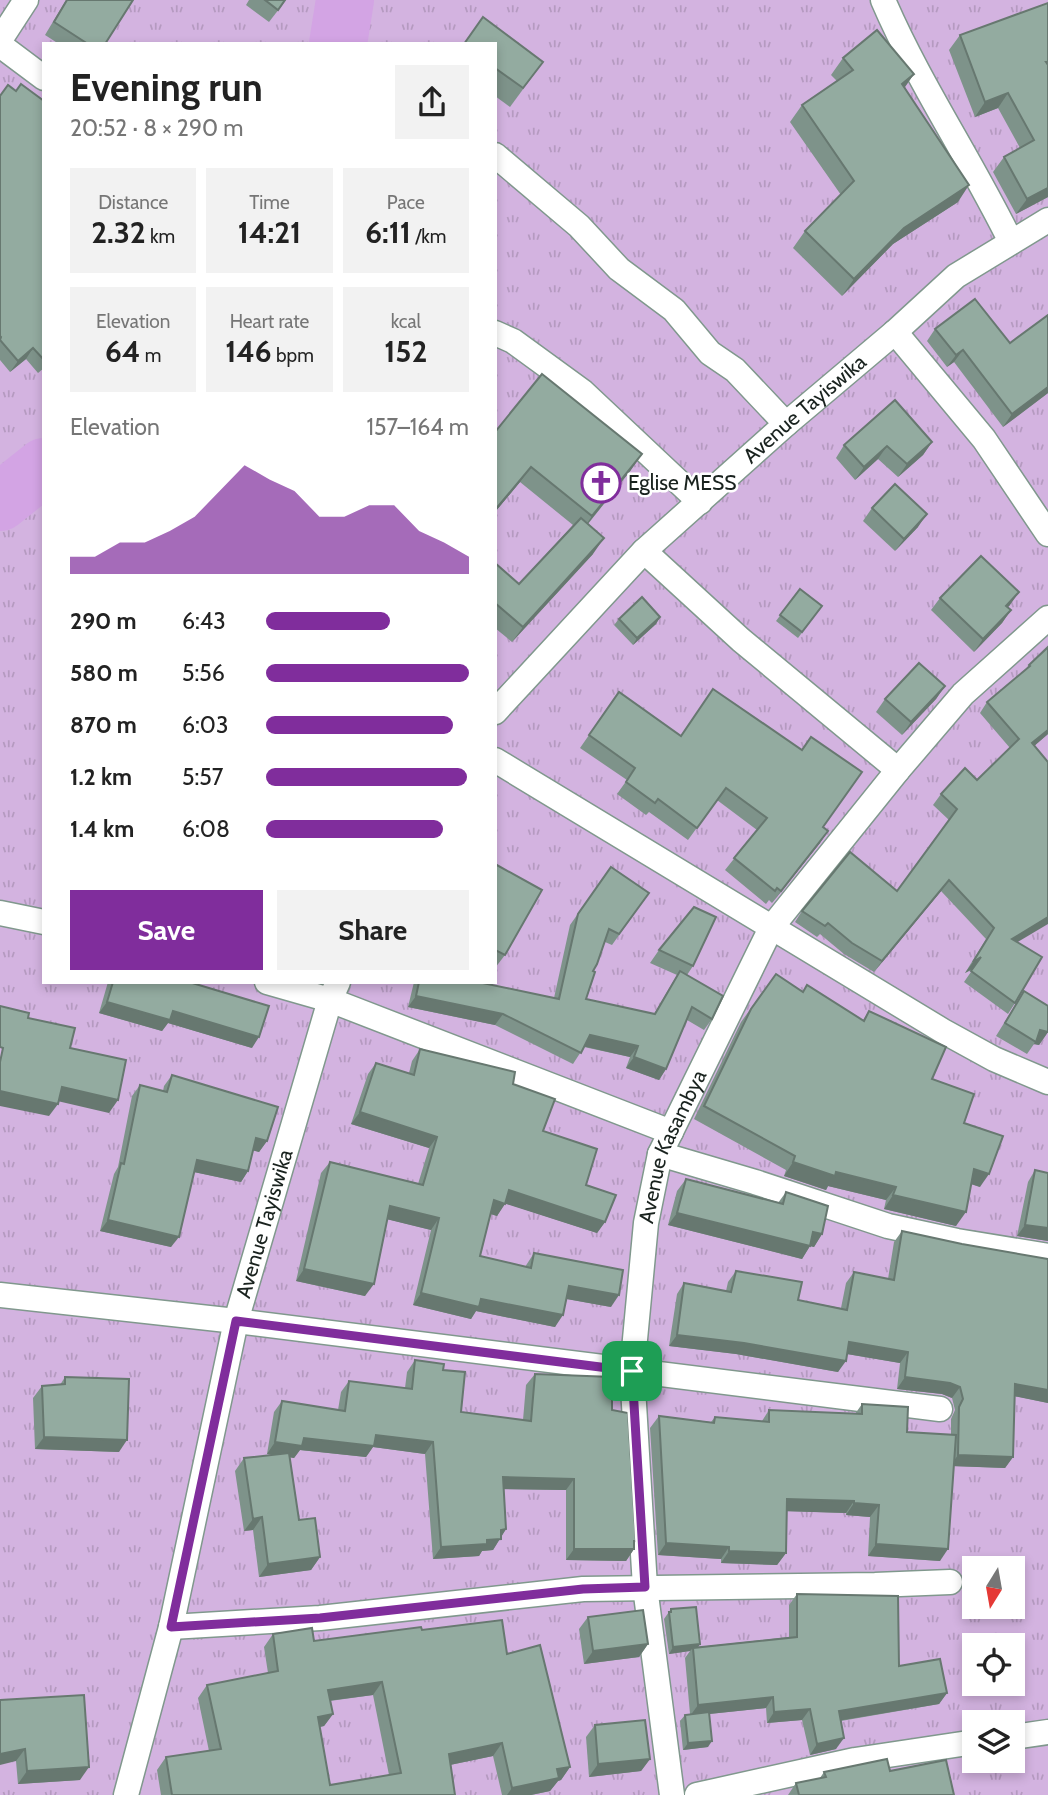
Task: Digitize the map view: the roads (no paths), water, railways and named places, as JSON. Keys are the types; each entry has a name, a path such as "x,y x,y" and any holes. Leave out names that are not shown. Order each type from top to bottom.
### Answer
{"street":[{"path":"26,0 0,42 42,76"},
{"path":"883,0 902,45 989,197 1011,242"},
{"path":"497,157 579,226 619,269 674,310 710,353 734,370 786,424"},
{"name":"Avenue Tayiswika","path":"497,710 644,551 786,424 895,332 956,276 1048,220"},
{"path":"895,332 984,439 1048,534"},
{"path":"497,334 513,341 583,392 700,502"},
{"path":"644,551 741,639 898,770"},
{"name":"Avenue Kasambya","path":"672,1795 645,1587 632,1371 646,1223 666,1143 771,928 963,694 1048,618"},
{"path":"497,761 943,1031 994,1059 1048,1082"},
{"path":"0,913 42,922"},
{"path":"282,984 334,991 755,1182 888,1226 957,1241 1048,1255"},
{"name":"Avenue Tayiswika","path":"126,1795 171,1627 236,1321 334,991"},
{"path":"0,1295 236,1321 940,1409"},
{"path":"171,1627 320,1618 558,1591 950,1582"},
{"path":"1025,1735 1048,1731"},
{"path":"697,1795 855,1760 962,1744"}],"waterway":[{"path":"338,42 345,0"},
{"path":"0,502 42,469"}],"place":[{"name":"Eglise MESS","path":"601,483"}]}
